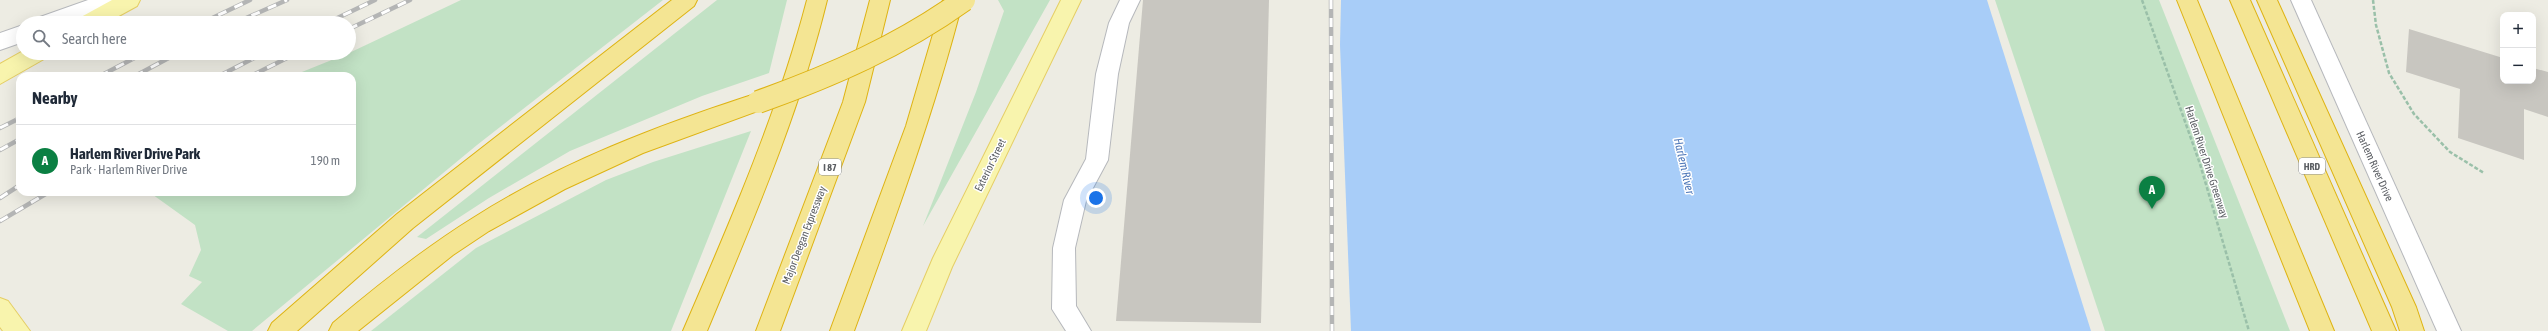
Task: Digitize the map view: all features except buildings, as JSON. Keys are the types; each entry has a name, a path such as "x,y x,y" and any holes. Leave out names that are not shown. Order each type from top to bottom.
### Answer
{"highway":[{"path":"280,331 405,221 687,0"},
{"path":"695,331 781,121 810,31 817,0"},
{"name":"Major Deegan Expressway","path":"768,331 854,102 880,0"},
{"path":"842,331 907,157 940,51 953,0"},
{"path":"341,331 376,301 446,247 526,198 650,140 692,123 758,102 832,75 871,58 937,20 964,0"},
{"path":"2187,0 2322,331"},
{"name":"HRD","path":"2240,0 2384,331"},
{"path":"2267,0 2404,307 2412,331"}],"main road":[{"path":"101,16 130,0"},
{"name":"Exterior Street","path":"914,331 941,265 1071,0"},
{"path":"0,75 26,60"},
{"path":"0,309 18,331"}],"street":[{"path":"67,16 112,0"},
{"path":"1079,331 1064,309 1064,248 1075,200 1097,160 1107,74 1119,23 1130,0"},
{"name":"Harlem River Drive","path":"2301,0 2449,331"},
{"path":"0,42 16,36"}],"path":[{"name":"Harlem River Drive Greenway","path":"2142,0 2166,61 2196,151 2249,331"},
{"path":"2373,0 2376,25 2389,72 2414,114 2450,152 2484,173"}],"green space":[{"path":"461,0 663,0 477,145 252,331 228,331 181,304 202,282 189,276 201,250 195,225 155,196 356,196 356,72 302,72 332,60 356,60 356,50"},
{"path":"717,0 787,0 769,73 702,96 570,151 489,198 426,239 417,237"},
{"path":"998,0 1050,0 923,226 976,92 1004,11"},
{"path":"1995,0 2159,0 2290,331 2105,331"},
{"path":"751,131 671,331 371,331 476,248 606,180 653,162"}],"water":[{"name":"Harlem River","path":"1341,0 1987,0 2091,331 1351,331 1340,45"}],"railway":[{"path":"217,16 250,0"},
{"path":"251,16 287,0"},
{"path":"342,16 375,0"},
{"path":"356,26 410,0"},
{"path":"1331,0 1332,331"},
{"path":"108,72 131,60"},
{"path":"142,72 165,60"},
{"path":"227,72 250,60"},
{"path":"259,72 283,60"},
{"path":"0,128 16,120"},
{"path":"0,150 16,141"},
{"path":"0,198 16,188"},
{"path":"0,221 42,196"}],"place":[{"name":"Harlem River Drive Park","path":"2152,209"}]}
